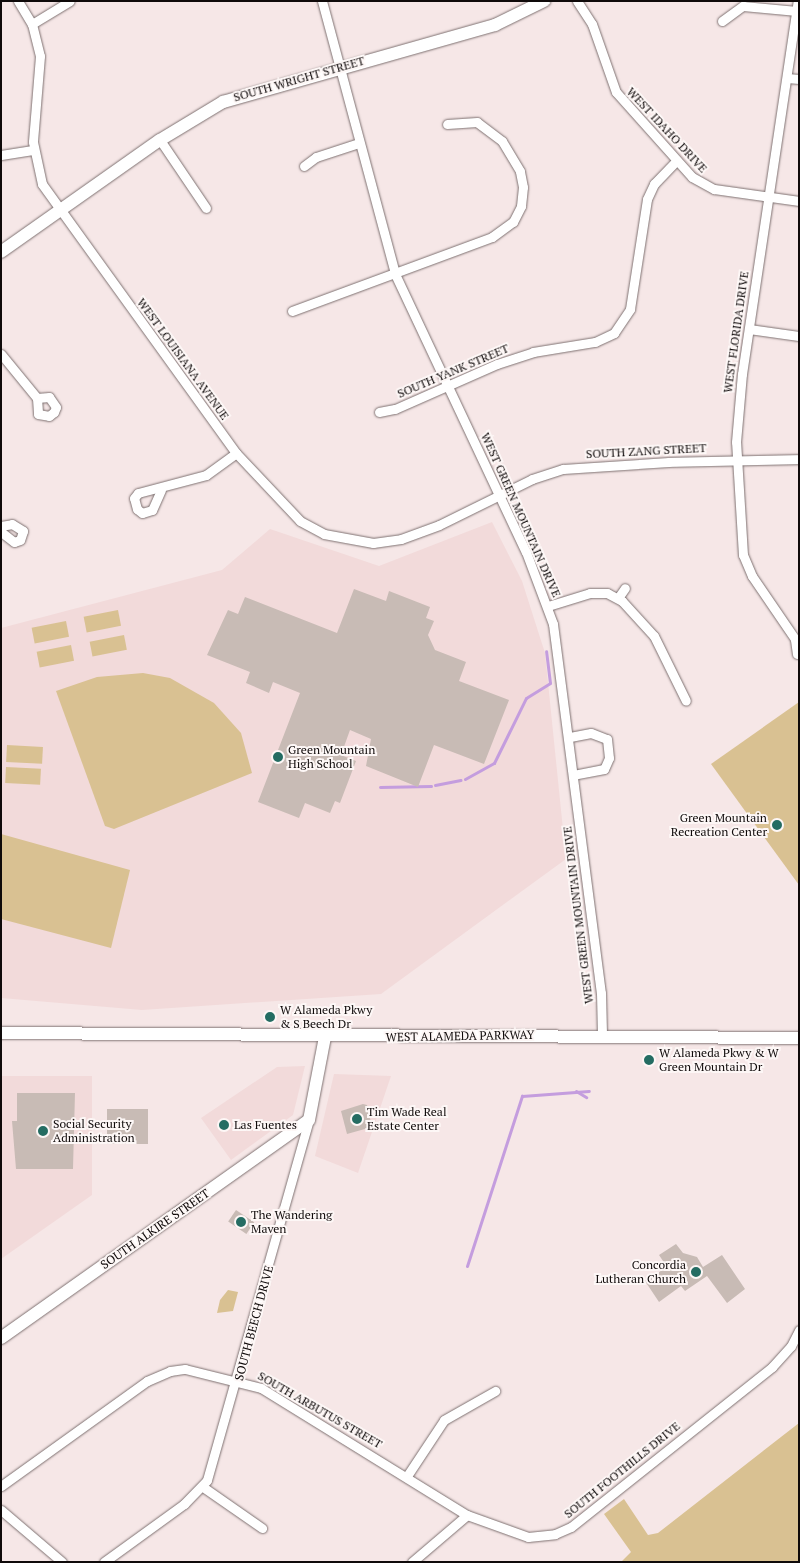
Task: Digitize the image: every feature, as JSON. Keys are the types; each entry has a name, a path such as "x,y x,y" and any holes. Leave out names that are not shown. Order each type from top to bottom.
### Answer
{"street":[{"name":"WEST LOUISIANA AVENUE","path":"18,1 32,24 41,73 33,150 42,184 236,453 300,521 324,534 373,543 401,539 500,495"},
{"path":"32,24 70,1"},
{"name":"WEST GREEN MOUNTAIN DRIVE","path":"322,1 395,274 500,495 548,606 561,661 602,1034"},
{"name":"SOUTH WRIGHT STREET","path":"1,252 160,140 223,102 339,67 494,25 544,1"},
{"name":"WEST IDAHO DRIVE","path":"577,1 592,24 616,92 676,161 706,186 799,201"},
{"path":"722,21 743,6 797,6"},
{"name":"WEST FLORIDA DRIVE","path":"797,6 749,329 736,459 743,555 752,576 795,639 797,654"},
{"path":"787,78 799,79"},
{"path":"292,311 395,274 500,233 512,222 521,206 520,171 498,134 477,122 447,124"},
{"path":"160,140 206,208"},
{"path":"304,166 316,157 359,143"},
{"path":"1,155 33,150"},
{"name":"SOUTH YANK STREET","path":"379,412 533,352 595,342 619,328 630,309 647,198 654,184 676,161"},
{"path":"749,329 799,336"},
{"path":"1,354 37,398"},
{"path":"161,490 206,475 236,453"},
{"name":"SOUTH ZANG STREET","path":"500,495 538,477 576,467 736,459 799,459"},
{"path":"1,526 12,524 23,531 20,540 14,542 1,532"},
{"path":"618,598 624,588"},
{"path":"548,606 590,593 618,598 650,629 686,701"},
{"path":"570,737 591,732 607,739 609,758 604,769 574,775"},
{"name":"WEST ALAMEDA PARKWAY","path":"1,1033 325,1037 602,1034 799,1038"},
{"name":"SOUTH BEECH DRIVE","path":"203,1487 238,1380 309,1120 325,1037"},
{"name":"SOUTH ALKIRE STREET","path":"1,1338 309,1120"},
{"name":"SOUTH FOOTHILLS DRIVE","path":"467,1516 528,1537 554,1534 570,1527 772,1367 792,1346 799,1330"},
{"name":"SOUTH ARBUTUS STREET","path":"1,1486 160,1374 185,1369 238,1380 276,1396 407,1476 467,1516"},
{"path":"407,1476 444,1420 495,1391"},
{"path":"104,1562 203,1487 262,1528"},
{"path":"1,1510 62,1562"},
{"path":"412,1562 467,1516"}],"shaded area":[{"name":"Green Mountain High School","path":"492,522 522,581 545,653 566,859 381,994 142,1010 1,998 1,628 222,570 270,529 379,566"},
{"path":"118,610 121,626 87,632 84,617"},
{"path":"66,621 69,637 35,643 32,628"},
{"path":"124,635 127,650 93,656 90,642"},
{"path":"71,645 74,661 40,667 37,652"},
{"path":"143,673 170,678 214,703 241,733 252,773 114,829 105,826 56,691 97,677"},
{"name":"Green Mountain Recreation Center","path":"799,702 799,885 711,764"},
{"path":"7,745 43,747 42,764 6,762"},
{"path":"6,767 41,769 40,785 5,783"},
{"path":"1,834 130,870 111,948 1,919"},
{"path":"305,1066 293,1115 231,1160 201,1118 277,1067"},
{"path":"334,1074 391,1076 358,1173 315,1156"},
{"path":"1,1076 92,1076 92,1195 1,1259"},
{"path":"228,1290 238,1292 233,1311 217,1313 220,1300"},
{"path":"799,1423 799,1562 621,1562 631,1552 604,1514 624,1499 648,1535 658,1533"}],"building":[{"name":"Green Mountain High School","path":"354,589 386,601 389,591 430,607 426,618 434,621 428,635 435,650 466,662 459,681 509,700 484,764 434,745 418,787 366,766 371,739 350,730 341,755 356,761 340,803 335,801 330,813 305,803 299,818 258,802 300,693 273,682 269,693 246,683 250,672 207,655 228,610 238,614 245,597 337,633"},
{"name":"Social Security Administration","path":"17,1093 75,1093 73,1169 16,1169 12,1121 17,1121"},
{"name":"Tim Wade Real Estate Center","path":"363,1104 367,1105 372,1127 347,1134 341,1111"},
{"path":"107,1109 148,1109 148,1144 107,1144"},
{"name":"The Wandering Maven","path":"236,1210 254,1222 246,1234 228,1222"},
{"name":"Concordia Lutheran Church","path":"676,1244 683,1253 697,1257 703,1267 722,1255 745,1289 727,1303 707,1276 685,1291 681,1286 659,1302 645,1281 667,1267 659,1255"}],"waterway":[{"path":"465,779 494,763 526,698 550,683 546,651"},
{"path":"435,785 461,780"},
{"path":"380,787 431,786"},
{"path":"576,1091 586,1097"},
{"path":"467,1266 522,1096 589,1091"}],"place":[{"name":"Green Mountain High School","path":"278,757"},
{"name":"Green Mountain Recreation Center","path":"777,825"},
{"name":"W Alameda Pkwy & S Beech Dr","path":"270,1017"},
{"name":"W Alameda Pkwy & W Green Mountain Dr","path":"649,1060"},
{"name":"Tim Wade Real Estate Center","path":"357,1119"},
{"name":"Las Fuentes","path":"224,1125"},
{"name":"Social Security Administration","path":"43,1131"},
{"name":"The Wandering Maven","path":"241,1222"},
{"name":"Concordia Lutheran Church","path":"696,1272"}]}
